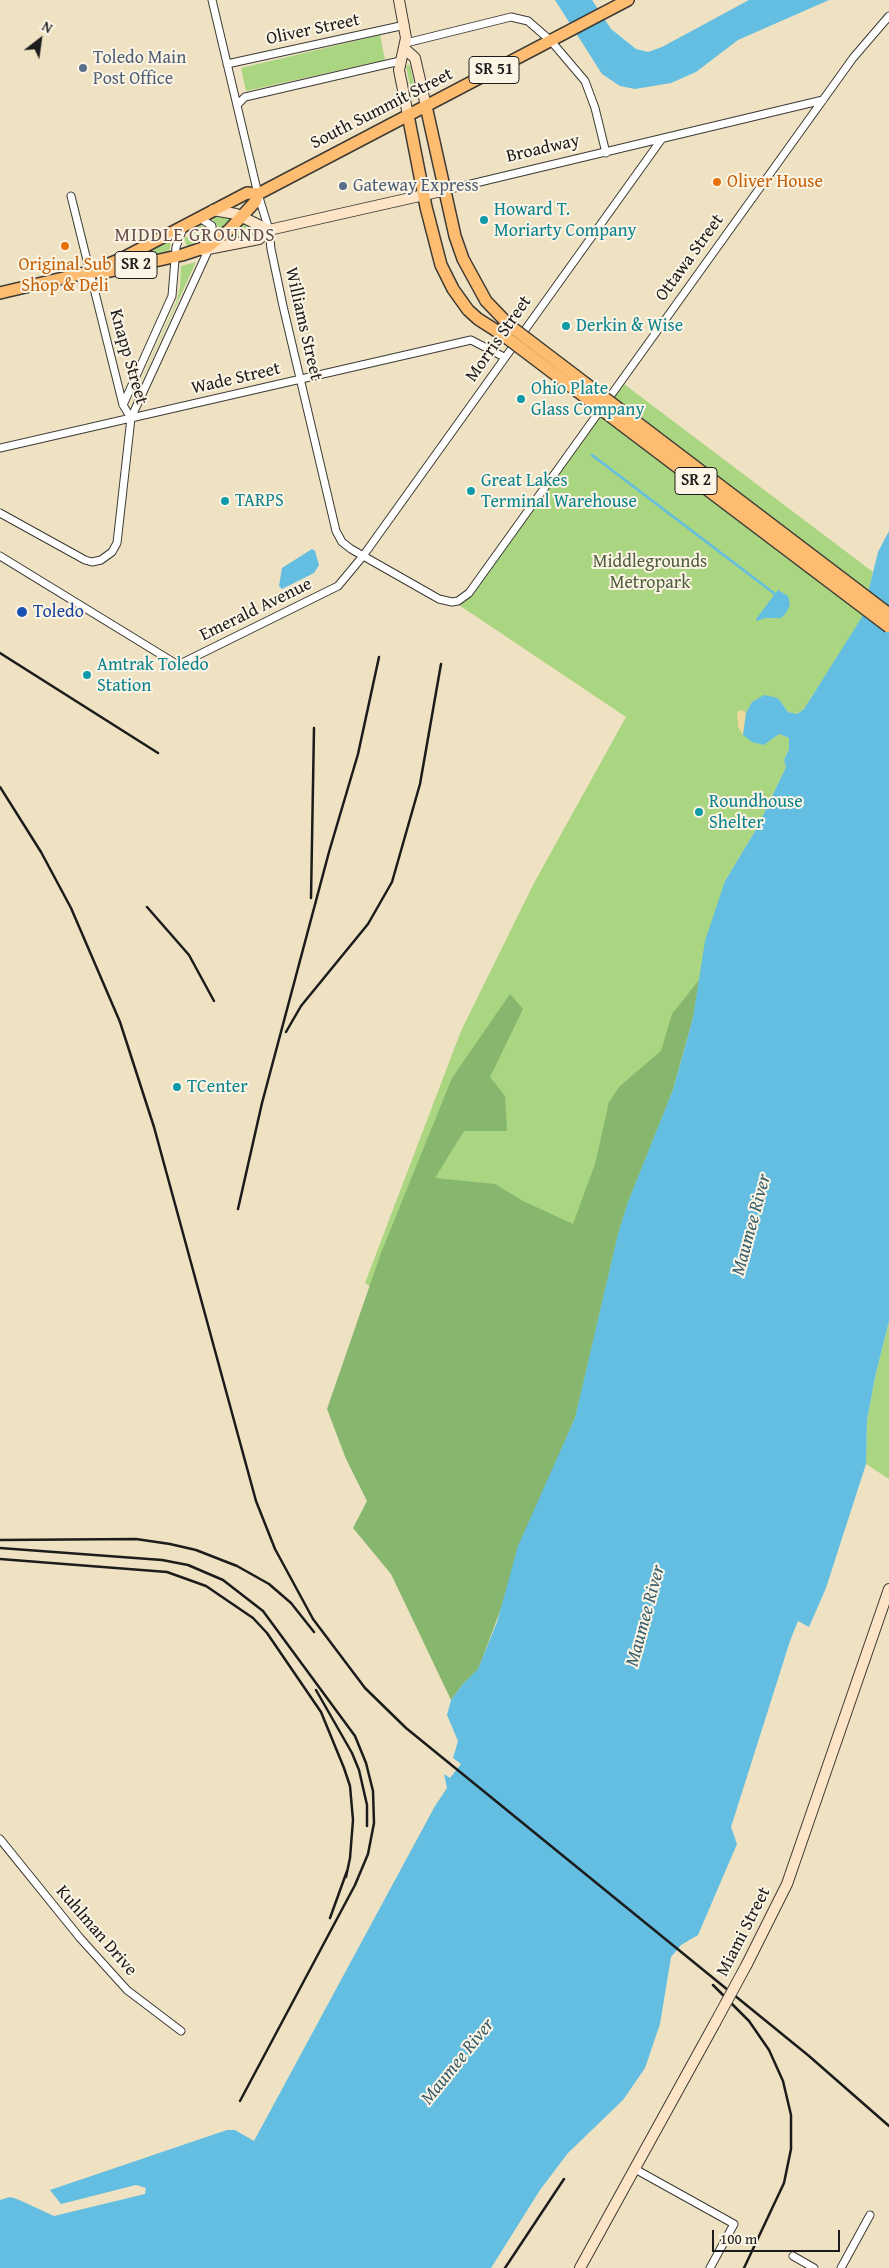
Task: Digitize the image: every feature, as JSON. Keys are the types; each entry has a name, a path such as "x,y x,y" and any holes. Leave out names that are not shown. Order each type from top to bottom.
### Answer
{"main road":[{"name":"South Summit Street","path":"214,210 247,193 258,194 628,0"},
{"name":"SR 2","path":"426,106 455,236 470,274 507,331 889,627"},
{"name":"SR 2","path":"408,115 423,195 437,254 452,289 478,319 507,331 889,614"},
{"name":"South Summit Street","path":"179,255 210,247 255,202 258,194"},
{"name":"SR 2","path":"0,293 89,272 121,259 214,210"},
{"name":"SR 2","path":"89,272 106,272 179,255"}],"street":[{"name":"Williams Street","path":"212,0 258,194 269,230 273,259 336,531 342,542 363,556"},
{"path":"399,0 405,25 405,46 400,62 408,115"},
{"name":"Ottawa Street","path":"363,556 445,601 458,601 469,593 823,100 862,47 889,16"},
{"path":"405,46 511,17 528,21 551,41 579,74 589,90 606,153"},
{"name":"Oliver Street","path":"227,64 405,25"},
{"path":"405,46 415,58 426,106"},
{"path":"237,104 246,97 400,62"},
{"name":"Broadway","path":"210,247 259,238 269,230 606,153 823,100"},
{"name":"Morris Street","path":"363,556 661,140"},
{"name":"Knapp Street","path":"0,513 92,562 106,558 112,552 117,542 131,418 123,405 71,196"},
{"path":"214,210 241,217 269,230"},
{"path":"131,418 210,247 214,234 212,226 200,218"},
{"path":"123,405 170,304 179,255 179,235 185,226"},
{"name":"Wade Street","path":"0,448 471,340 504,357"},
{"name":"Emerald Avenue","path":"0,556 178,664 329,592 338,586 363,556"},
{"name":"Miami Street","path":"580,2268 747,1964 787,1884 889,1589"},
{"name":"Kuhlman Drive","path":"0,1838 80,1938 127,1990 180,2031"},
{"path":"634,2169 734,2224 710,2268"},
{"path":"841,2268 870,2215"},
{"path":"793,2256 814,2268"}],"green space":[{"path":"380,35 385,60 246,91 241,68"},
{"path":"410,65 416,93 412,95 406,66"},
{"path":"217,216 231,218 219,231 211,218"},
{"path":"243,223 264,231 264,234 226,241"},
{"path":"201,225 207,228 209,237 187,246 184,239"},
{"path":"170,239 169,251 137,258"},
{"path":"196,262 127,412 176,303 180,287 181,266"},
{"name":"Middlegrounds Metropark","path":"620,381 873,572 863,617 804,709 797,714 788,712 778,698 764,745 779,734 789,738 789,749 784,760 786,767 757,828 725,881 693,1018 575,1418 365,1283 461,1031 534,883 626,717 459,605"},
{"path":"699,980 693,1018 673,1090 628,1202 618,1234 575,1418 552,1472 478,1670 463,1684 451,1700 391,1574 353,1528 367,1501 346,1459 327,1409 381,1253 452,1078 510,994 523,1009 490,1077 505,1096 507,1131 464,1131 435,1178 495,1184 523,1201 573,1224 595,1164 609,1102 620,1086 661,1051 672,1014"},
{"path":"889,1321 889,1479 866,1464 867,1421 875,1377"}],"sand":[{"path":"742,710 746,713 743,735 738,727 737,712"}],"water":[{"path":"555,0 592,0 611,29 636,49 648,52 662,47 749,0 829,0 738,40 696,72 671,83 635,89 620,86 602,74"},
{"name":"Maumee River","path":"889,531 889,1321 875,1377 867,1421 866,1464 826,1588 809,1627 798,1621 790,1641 731,1827 737,1844 698,1935 681,1945 671,1957 660,2024 645,2068 623,2100 568,2153 540,2190 491,2268 0,2268 0,2200 10,2197 17,2199 54,2216 145,2194 146,2188 136,2185 61,2204 50,2190 227,2130 235,2130 254,2141 435,1806 447,1788 444,1774 450,1778 461,1764 453,1758 458,1741 447,1715 451,1700 478,1669 497,1622 518,1546 575,1418 618,1234 628,1202 673,1090 693,1018 705,941 725,881 757,828 786,767 784,760 789,749 789,738 779,734 764,745 752,742 743,735 746,713 752,702 764,695 778,698 788,712 797,714 804,709 862,617 878,552"},
{"path":"312,549 315,551 319,565 314,573 282,589 279,586 282,568"},
{"path":"778,590 788,596 790,605 786,613 781,618 765,618 757,621 756,619"}],"waterway":[{"path":"592,455 775,594"}],"railway":[{"path":"0,653 158,753"},
{"path":"238,1209 262,1103 329,852 358,754 379,657"},
{"path":"286,1032 301,1006 368,924 392,882 420,784 441,664"},
{"path":"311,898 314,728"},
{"path":"0,787 41,852 71,908 120,1022 154,1127 256,1501 275,1549 313,1619 365,1688 406,1728 809,2056 889,2126"},
{"path":"147,907 189,955 214,1001"},
{"path":"0,1540 136,1539 196,1550 237,1566 269,1584 291,1603 314,1632"},
{"path":"0,1548 162,1560 188,1565 223,1580 263,1611 355,1736 366,1763 373,1791 374,1823 368,1854 355,1885 240,2101"},
{"path":"0,1559 167,1572 206,1586 253,1618 267,1633 321,1712 344,1768 350,1786 353,1820 350,1858 346,1877"},
{"path":"316,1690 352,1753 359,1770 367,1805 367,1826"},
{"path":"330,1918 347,1871"},
{"path":"713,1985 749,2021 769,2050 783,2081 791,2115 791,2149 784,2183 744,2268"},
{"path":"505,2268 564,2179"}],"place":[{"name":"Toledo Main Post Office","path":"83,68"},
{"name":"Oliver House","path":"717,182"},
{"name":"Gateway Express","path":"343,186"},
{"name":"Howard T. Moriarty Company","path":"484,220"},
{"name":"Original Sub Shop & Deli","path":"65,246"},
{"name":"Derkin & Wise","path":"566,326"},
{"name":"Ohio Plate Glass Company","path":"521,399"},
{"name":"Great Lakes Terminal Warehouse","path":"471,491"},
{"name":"TARPS","path":"225,501"},
{"name":"Toledo","path":"22,612"},
{"name":"Amtrak Toledo Station","path":"87,675"},
{"name":"Roundhouse Shelter","path":"699,812"},
{"name":"TCenter","path":"177,1087"}],"district":[{"name":"MIDDLE GROUNDS","path":"195,236"}]}
